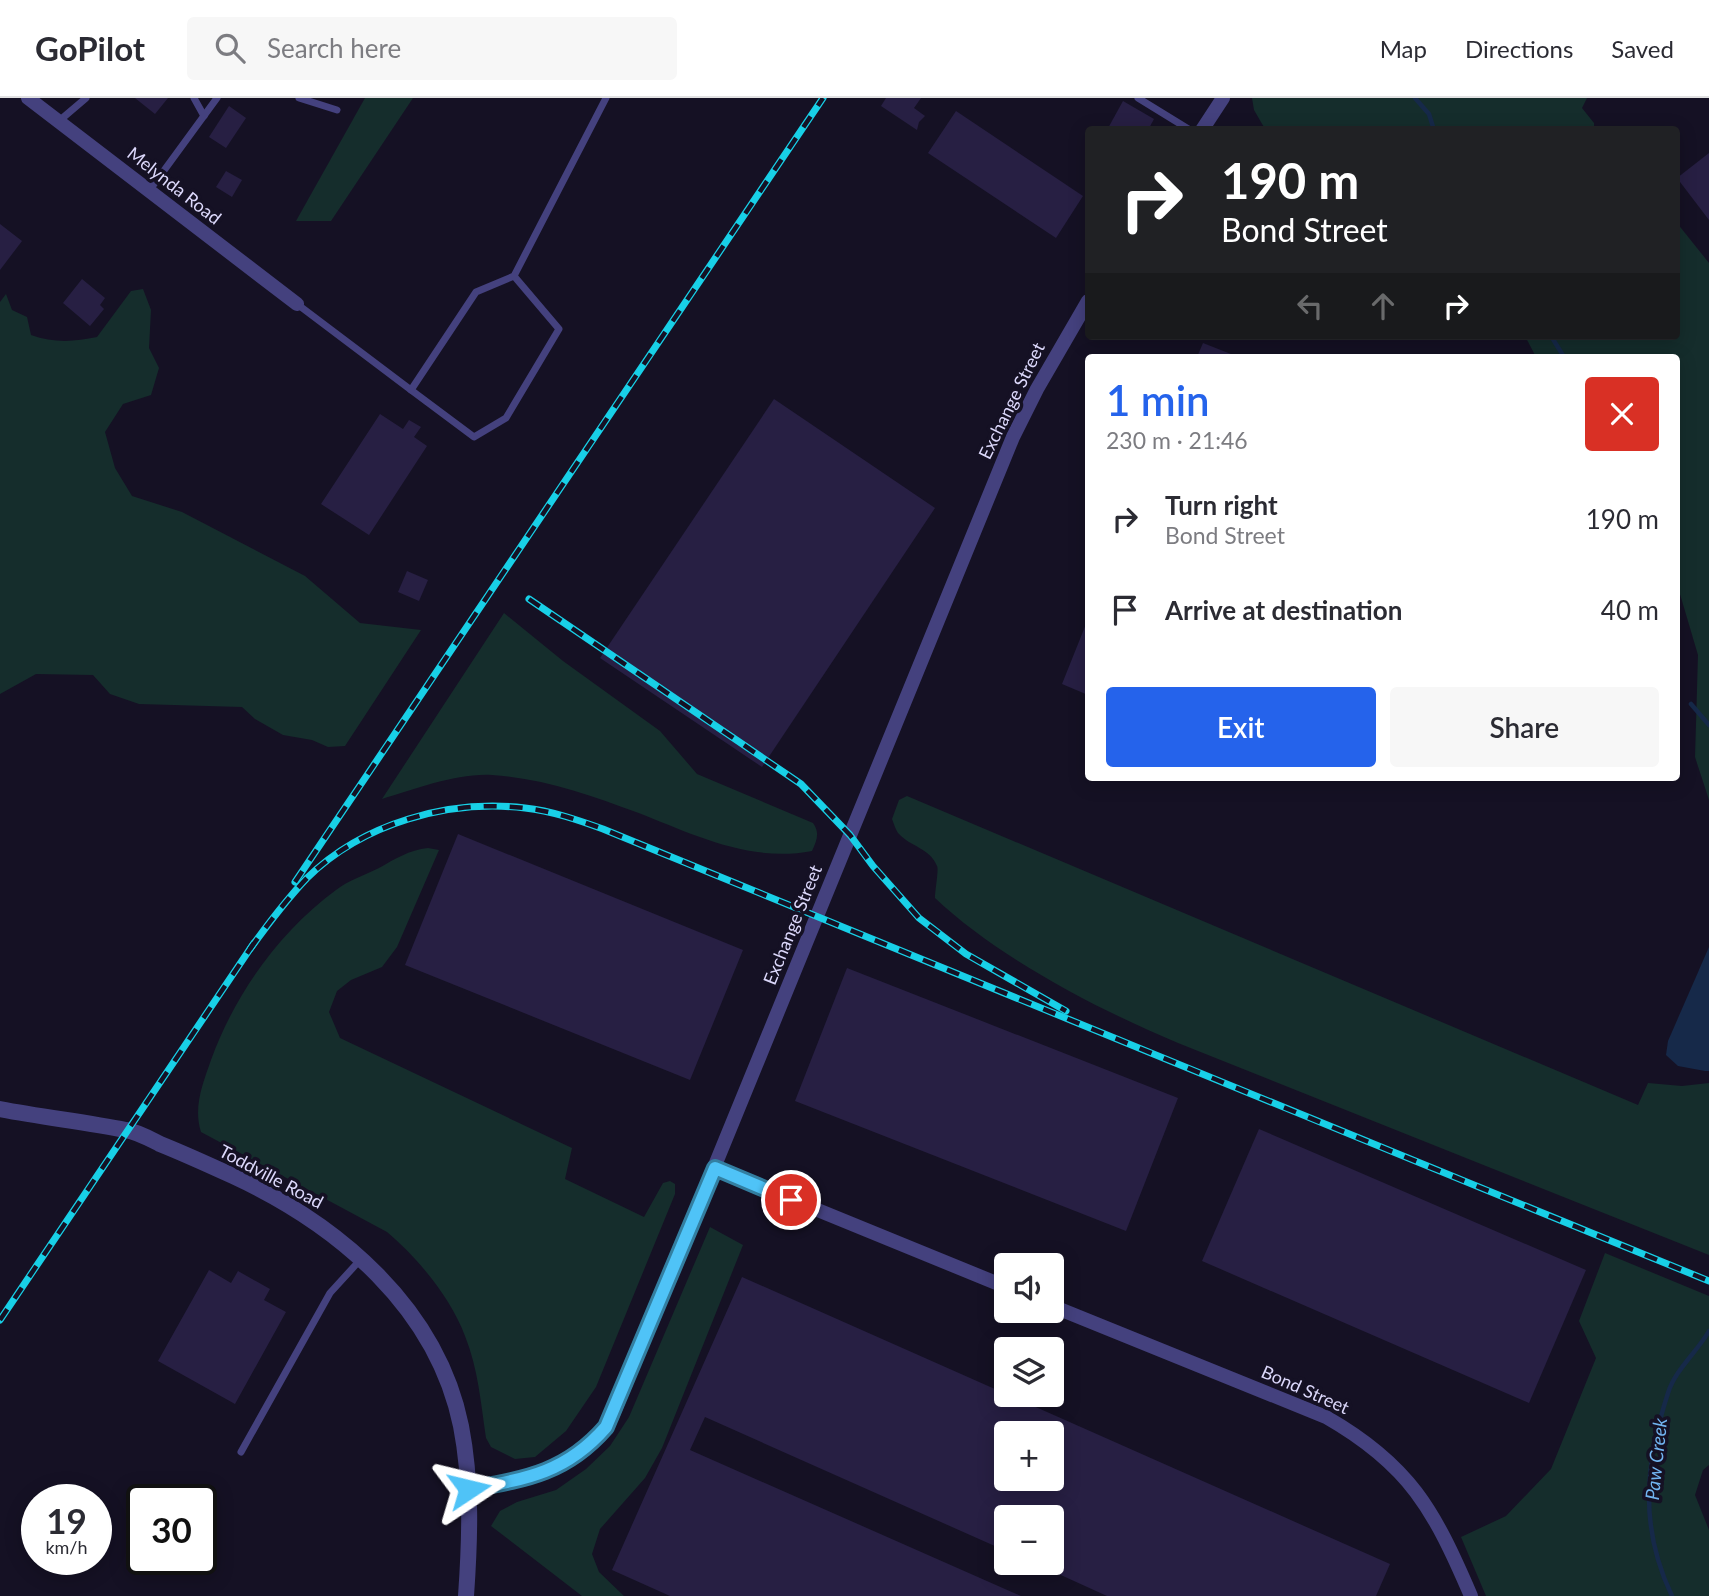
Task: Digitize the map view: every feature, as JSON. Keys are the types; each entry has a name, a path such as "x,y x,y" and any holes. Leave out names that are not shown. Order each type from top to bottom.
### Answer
{"street":[{"name":"Melynda Road","path":"27,98 297,304"},
{"path":"1205,126 1223,98"},
{"name":"Exchange Street","path":"469,1489 527,1479 550,1471 583,1451 606,1427 715,1168 1013,437 1043,377 1085,306"},
{"name":"Toddville Road","path":"0,1110 128,1130 274,1196 320,1225 361,1258 396,1294 421,1327 436,1355 461,1426 469,1489 466,1596"},
{"path":"715,1168 994,1282"},
{"name":"Bond Street","path":"1064,1311 1326,1418 1355,1434 1395,1466 1417,1491 1444,1534 1471,1596"}],"lane":[{"path":"58,122 86,98"},
{"path":"194,98 204,116"},
{"path":"149,191 217,98"},
{"path":"299,98 337,110"},
{"path":"411,390 475,292 514,276 606,98"},
{"path":"1138,98 1184,126"},
{"path":"297,304 474,437 506,418 559,329 514,276"},
{"path":"241,1452 330,1293 361,1258"}],"green space":[{"path":"365,98 413,98 331,221 296,221"},
{"path":"1252,98 1587,98 1582,108 1594,126 1263,126 1254,110"},
{"path":"1680,227 1709,263 1709,800 1695,757 1698,655 1680,594 1680,354 1534,354 1527,340 1680,340"},
{"path":"143,289 151,310 149,348 159,368 151,395 123,404 105,432 115,468 132,496 182,512 305,576 360,623 421,630 345,746 328,747 312,740 283,735 255,719 242,707 139,704 110,694 93,675 36,674 0,694 0,302 6,294 12,310 27,317 31,335 72,341 97,337 131,291"},
{"path":"504,613 563,661 660,731 697,774 813,823 817,837 812,851 789,854 744,850 700,837 583,794 511,777 465,776 382,799"},
{"path":"907,796 1638,1105 1648,1083 1682,1086 1709,1083 1709,1255 1178,1043 1115,1015 1050,980 988,941 935,898 937,868 934,860 899,834 892,819 899,800"},
{"path":"428,848 439,850 397,947 382,967 351,980 337,991 329,1012 340,1038 572,1148 565,1179 644,1217 663,1183 670,1181 675,1184 675,1194 596,1387 566,1431 535,1457 515,1459 491,1447 486,1438 476,1373 465,1336 442,1293 410,1253 387,1232 201,1132 199,1123 202,1086 221,1035 246,988 278,945 315,907 341,886 402,855"},
{"path":"710,1227 743,1245 662,1448 645,1478 600,1529 592,1554 599,1572 624,1596 582,1596 491,1526 500,1511 517,1502 556,1490 586,1469 610,1446 629,1417"},
{"path":"1605,1253 1709,1296 1709,1465 1703,1470 1695,1495 1709,1530 1709,1596 1486,1596 1461,1537 1506,1516 1551,1469 1596,1358 1579,1321"}],"water":[{"path":"1709,947 1709,1071 1705,1071 1678,1066 1666,1055 1668,1041"}],"building":[{"path":"135,98 168,98 155,114"},
{"path":"886,98 921,98 914,108 925,116 919,122 917,130 881,106"},
{"path":"1123,101 1154,119 1150,126 1109,126"},
{"path":"229,106 246,118 226,148 209,137"},
{"path":"956,111 1083,196 1056,238 928,153"},
{"path":"1709,153 1709,220 1680,182 1680,176"},
{"path":"226,171 242,180 232,197 216,187"},
{"path":"0,224 22,241 0,270"},
{"path":"82,279 105,298 100,305 104,309 90,326 63,303"},
{"path":"1203,343 1231,354 1198,354"},
{"path":"774,399 935,508 762,767 600,658"},
{"path":"380,414 403,429 409,420 421,427 414,437 427,446 369,535 321,504"},
{"path":"407,571 428,580 419,601 398,592"},
{"path":"1085,626 1085,694 1062,684"},
{"path":"458,834 743,950 690,1080 405,965"},
{"path":"847,968 1178,1098 1126,1231 795,1101"},
{"path":"1259,1129 1586,1270 1529,1403 1202,1261"},
{"path":"209,1270 231,1283 238,1271 270,1289 264,1300 286,1312 235,1404 158,1361"},
{"path":"742,1277 994,1389 994,1407 1036,1407 1390,1564 1376,1596 1107,1596 1061,1575 1064,1575 1064,1505 994,1505 994,1546 705,1417 690,1450 1021,1596 670,1596 612,1570"}],"waterway":[{"name":"Paw Creek","path":"1415,98 1429,114 1433,126"},
{"name":"Paw Creek","path":"1553,340 1562,354"},
{"name":"Paw Creek","path":"1691,704 1709,725"},
{"name":"Paw Creek","path":"1672,1596 1654,1545 1650,1520 1650,1470 1660,1419 1671,1385 1709,1331"}],"railway":[{"path":"295,882 823,98"},
{"path":"529,599 801,784 850,835 873,866 919,918 966,954 1066,1011"},
{"path":"250,949 277,912 307,878 329,859 381,829 408,819 467,807 496,806 545,811 603,829 1709,1281"},
{"path":"0,1320 254,943"}],"route":[{"path":"469,1489 527,1479 550,1471 583,1451 606,1427 715,1168 791,1200"}]}
